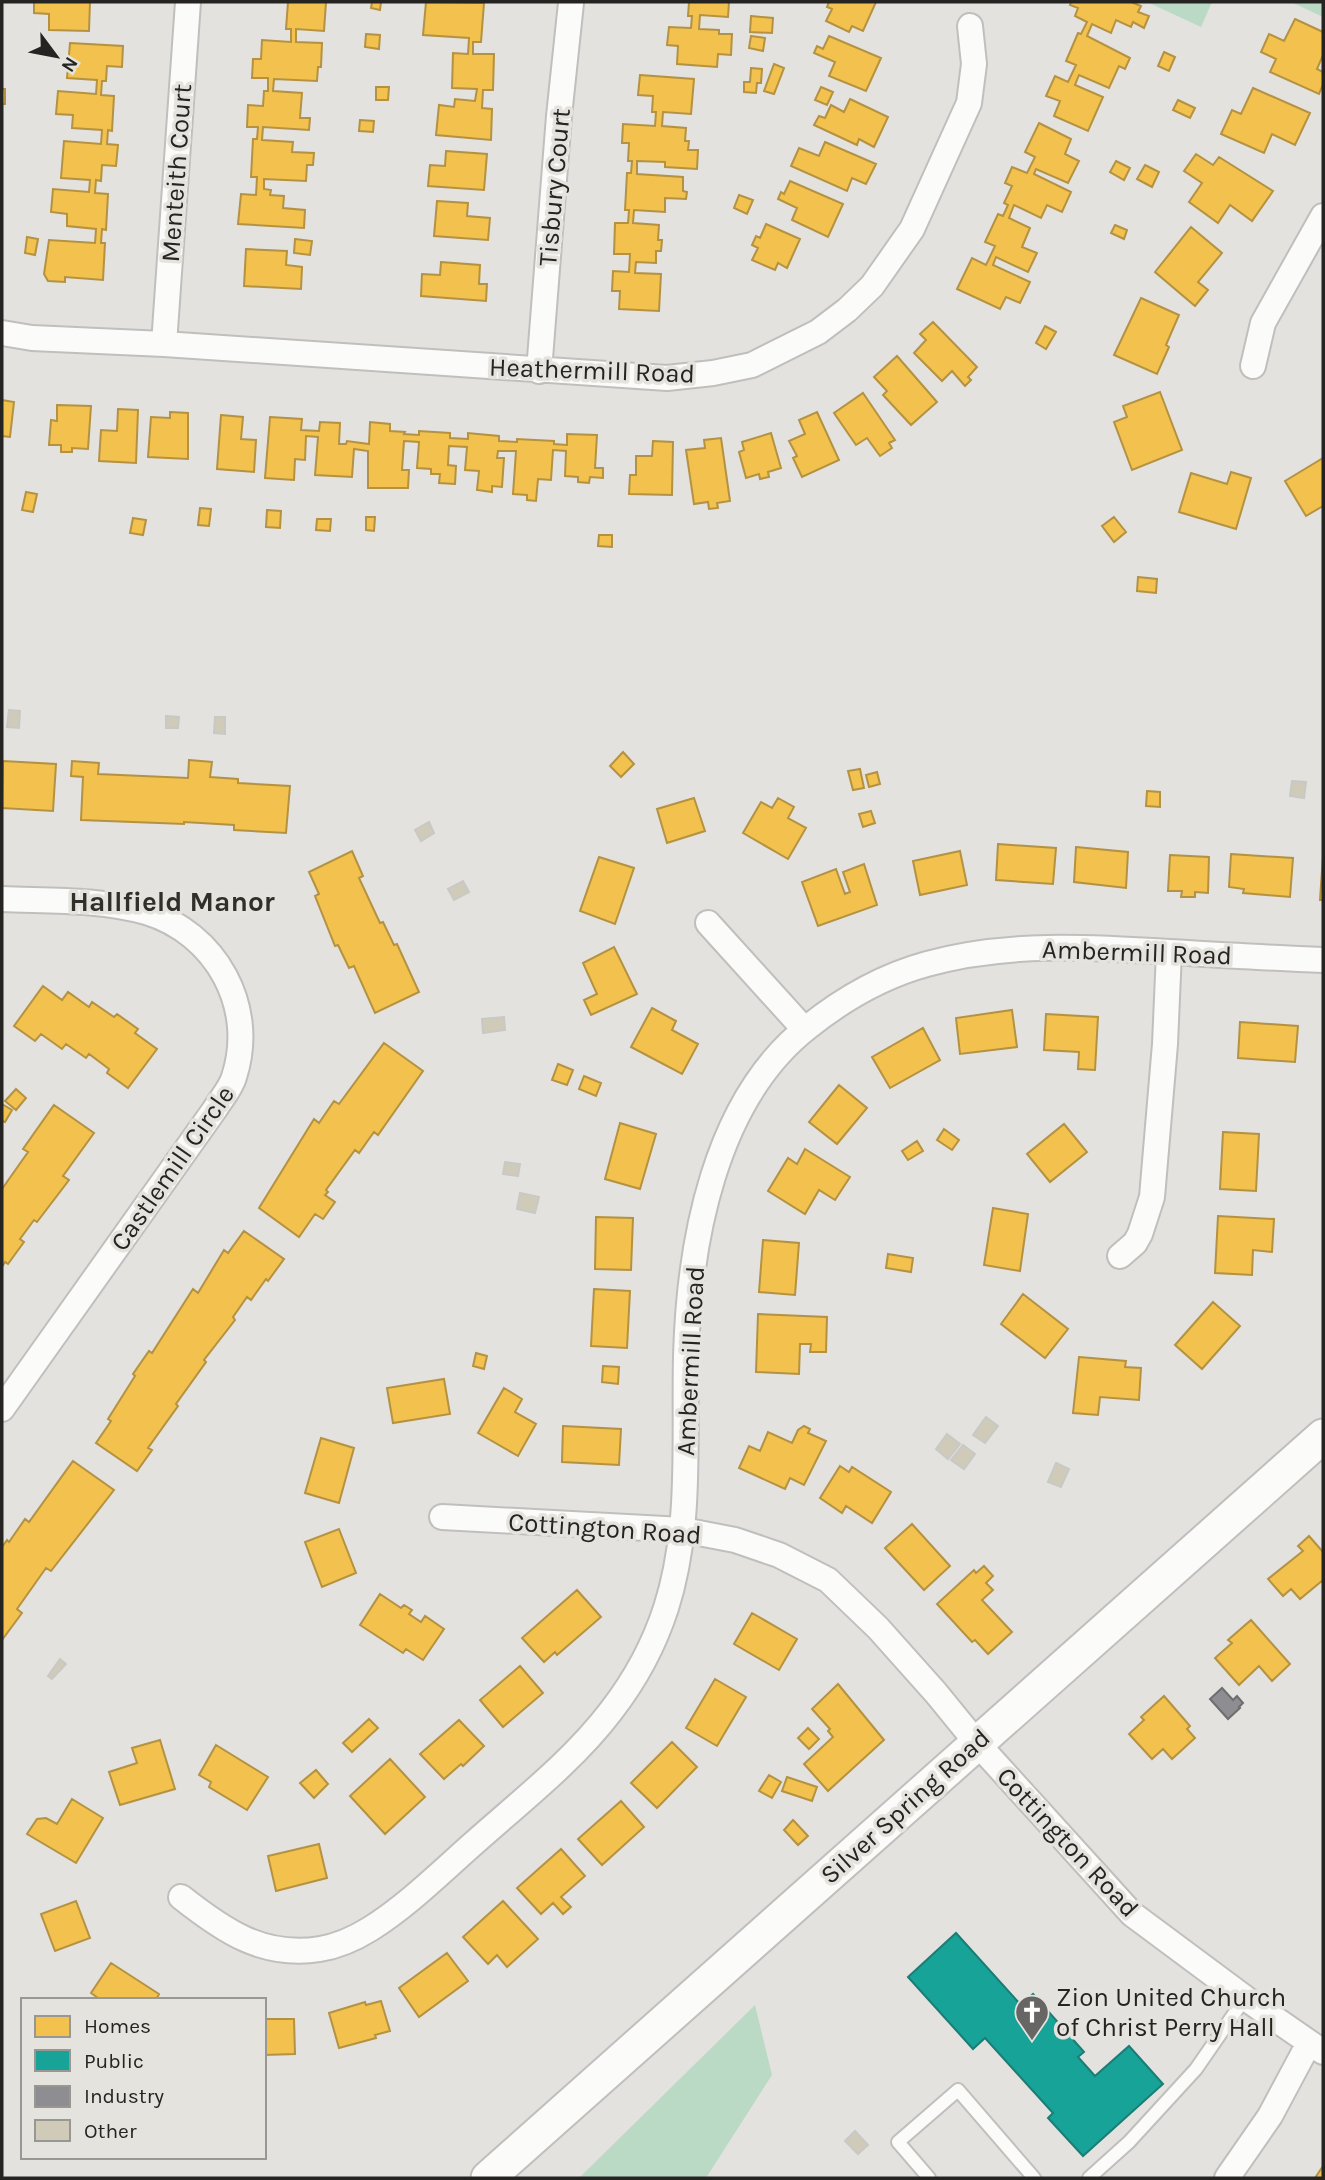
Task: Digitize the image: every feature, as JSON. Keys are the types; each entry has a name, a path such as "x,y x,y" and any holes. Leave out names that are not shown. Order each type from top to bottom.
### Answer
{"main road":[{"name":"Silver Spring Road","path":"488,2178 1323,1436"}],"street":[{"name":"Menteith Court","path":"164,344 188,2"},
{"name":"Tisbury Court","path":"539,371 559,116 572,3"},
{"name":"Heathermill Road","path":"2,333 32,338 164,344 667,378 752,365 818,332 847,310 872,286 912,229 969,103 974,64 970,26"},
{"path":"1253,366 1263,323 1323,216"},
{"name":"Castlemill Circle","path":"2,899 116,905 146,912 168,921 192,936 210,953 234,994 239,1019 240,1049 234,1079 215,1109 2,1409"},
{"path":"708,923 804,1029"},
{"name":"Ambermill Road","path":"181,1898 248,1941 272,1950 321,1948 348,1941 405,1905 582,1745 608,1716 646,1658 674,1580 682,1530 686,1351 693,1274 707,1200 720,1153 755,1085 804,1029 849,998 886,979 927,964 1028,948 1084,946 1323,960"},
{"path":"1120,1256 1135,1243 1152,1197 1170,952"},
{"name":"Cottington Road","path":"442,1517 682,1530 735,1540 779,1555 828,1580 878,1628 976,1742 1132,1914 1316,2047"},
{"path":"1227,2178 1316,2047"}],"lane":[{"path":"1089,2178 1129,2142 1196,2069 1245,1998"},
{"path":"929,2178 898,2142 958,2090 1034,2178"}],"green space":[{"path":"1147,2 1212,2 1201,27"},
{"path":"1291,2 1323,2 1323,17"},
{"path":"755,2005 772,2075 706,2178 579,2178"}],"building: Homes":[{"path":"34,2 90,2 89,31 49,30 49,14 34,13"},
{"path":"288,2 326,2 324,31 296,29 296,42 322,43 321,67 318,67 317,81 274,79 273,91 302,93 300,118 310,118 309,130 263,127 262,140 293,142 292,152 314,153 313,165 307,165 306,181 264,179 264,189 271,190 270,195 284,196 283,208 305,210 304,228 238,224 241,194 256,195 257,177 251,177 253,139 257,139 258,127 247,127 248,105 263,106 264,91 268,91 268,78 252,78 253,59 261,59 262,40 291,42 291,29 286,29"},
{"path":"372,2 381,2 380,10 371,8"},
{"path":"426,2 484,3 481,42 473,42 473,54 494,54 493,90 483,90 482,108 492,109 491,140 436,135 439,105 454,107 455,99 475,101 477,89 452,88 453,53 468,54 469,38 423,35"},
{"path":"689,2 729,2 728,17 700,15 699,29 732,34 731,55 718,54 717,67 677,64 678,46 667,45 669,27 691,28"},
{"path":"829,2 876,2 863,31 852,26 849,32 826,21 832,9 827,7"},
{"path":"1071,2 1131,2 1141,6 1138,12 1149,16 1144,28 1133,22 1131,27 1116,20 1111,33 1092,24 1087,36 1130,58 1125,69 1119,66 1109,88 1079,75 1075,85 1103,97 1088,131 1054,116 1060,101 1046,96 1055,76 1068,82 1076,65 1066,61 1078,33 1081,34 1087,22 1075,16 1078,8 1070,5"},
{"path":"751,16 773,18 772,33 750,32"},
{"path":"1295,19 1323,32 1323,55 1317,69 1323,72 1323,84 1319,94 1270,72 1276,59 1261,52 1269,34 1284,41"},
{"path":"366,34 380,35 379,49 365,47"},
{"path":"751,36 765,38 763,51 749,48"},
{"path":"829,36 881,58 866,91 829,76 835,62 814,53 817,46 823,49"},
{"path":"70,43 123,46 122,67 107,66 106,81 102,81 101,95 114,96 112,131 108,130 107,144 118,145 116,166 102,165 101,181 96,180 95,193 108,194 106,230 102,229 101,243 105,243 103,280 65,277 65,282 48,281 44,274 49,240 95,243 96,229 67,226 67,214 51,212 53,189 89,192 90,180 61,178 64,141 101,144 102,130 72,128 73,115 56,114 58,91 96,94 97,80 67,78"},
{"path":"1164,52 1175,57 1169,71 1158,66"},
{"path":"774,64 784,68 774,94 764,91"},
{"path":"751,68 762,69 761,83 757,83 756,93 744,92 744,82 750,82"},
{"path":"640,75 694,79 691,114 663,112 662,126 686,128 685,141 689,141 688,150 698,150 697,169 665,167 665,162 637,161 637,174 683,177 683,191 687,192 686,199 665,198 665,212 634,210 633,223 659,225 658,240 662,240 661,251 656,251 656,263 636,262 635,273 661,274 659,311 619,309 620,291 612,291 613,271 629,272 630,254 614,254 615,223 628,223 629,210 625,210 627,173 631,173 632,161 628,161 629,143 622,143 623,124 655,126 653,96 638,95"},
{"path":"376,87 389,87 388,100 376,100"},
{"path":"821,87 833,92 827,105 815,100"},
{"path":"1253,88 1310,113 1295,145 1272,134 1264,153 1221,134 1232,110 1241,114"},
{"path":"2,89 5,89 5,104 2,104"},
{"path":"850,99 888,117 874,147 859,139 857,145 814,125 819,116 825,118 831,105 844,112"},
{"path":"1178,100 1195,108 1190,118 1173,110"},
{"path":"360,120 374,121 373,132 359,131"},
{"path":"1039,123 1071,139 1065,154 1079,161 1068,183 1036,169 1034,174 1071,192 1062,212 1047,205 1041,218 1014,205 1009,218 1030,228 1022,247 1037,253 1028,272 996,257 993,265 1030,282 1020,303 1006,297 1000,309 957,289 972,258 986,265 995,246 985,242 998,214 1003,216 1008,205 1004,203 1012,186 1005,183 1012,167 1027,173 1035,157 1025,152"},
{"path":"825,142 876,164 866,184 852,178 847,191 791,166 799,148 819,156"},
{"path":"446,151 487,154 484,190 428,186 430,165 445,166"},
{"path":"1196,154 1213,165 1219,157 1273,191 1252,221 1230,205 1218,223 1189,202 1202,183 1184,171"},
{"path":"1116,161 1130,168 1124,180 1110,172"},
{"path":"1145,165 1159,172 1152,187 1137,179"},
{"path":"790,181 843,204 828,237 792,220 797,208 778,199 781,192 784,194"},
{"path":"739,195 753,200 747,214 734,208"},
{"path":"437,201 468,203 467,216 490,218 488,240 434,236"},
{"path":"766,224 800,239 787,268 778,263 775,270 752,260 758,248 752,245 756,236 760,238"},
{"path":"1115,225 1127,230 1124,239 1111,233"},
{"path":"1191,227 1222,253 1198,282 1208,290 1195,306 1155,272"},
{"path":"27,237 38,239 35,255 25,253"},
{"path":"295,239 312,241 310,255 294,253"},
{"path":"246,249 287,251 286,265 302,267 301,289 244,286"},
{"path":"441,262 480,265 479,284 487,284 486,301 421,296 422,274 440,275"},
{"path":"1141,298 1179,315 1157,374 1114,355"},
{"path":"933,322 977,367 968,377 971,380 965,386 952,371 942,381 914,353 926,340 920,334"},
{"path":"1045,326 1056,332 1046,349 1036,343"},
{"path":"897,356 937,402 911,425 883,395 887,391 874,377"},
{"path":"1160,392 1182,450 1132,470 1114,422 1127,417 1123,406"},
{"path":"863,393 895,440 889,443 892,448 880,456 867,438 856,445 834,413"},
{"path":"2,400 14,402 10,437 2,436"},
{"path":"57,405 91,406 88,449 72,448 72,452 61,452 61,445 49,445 51,420 57,421"},
{"path":"118,409 138,410 136,463 99,461 101,430 117,431"},
{"path":"170,412 188,413 188,459 148,457 151,417 170,418"},
{"path":"817,412 839,460 802,477 793,458 797,456 789,441 805,434 799,420"},
{"path":"221,415 243,417 241,439 256,440 254,472 217,469"},
{"path":"270,417 302,419 301,430 319,431 320,422 340,423 339,444 346,444 347,441 369,444 370,422 390,424 390,431 405,432 404,434 419,435 419,431 450,433 450,438 468,439 468,433 499,436 499,441 554,441 554,444 567,445 567,434 597,435 595,468 603,468 603,478 590,477 589,483 578,482 578,477 565,476 566,451 553,450 551,480 538,479 536,501 527,500 527,495 513,494 516,451 498,451 497,458 504,458 502,487 492,486 492,492 477,490 479,471 465,470 467,447 449,446 448,465 456,466 455,484 439,483 440,474 431,474 431,469 417,468 419,442 404,441 402,470 409,470 408,488 368,488 368,451 354,449 352,477 315,475 318,437 306,436 305,460 295,459 294,480 265,478"},
{"path":"771,433 781,468 768,472 769,477 760,479 759,474 746,478 739,452 744,450 742,442"},
{"path":"721,438 730,501 717,503 718,508 709,509 708,502 694,504 686,450 705,448 704,440"},
{"path":"653,441 673,442 672,495 629,494 630,475 636,475 636,456 652,456"},
{"path":"1323,458 1323,506 1306,516 1285,481"},
{"path":"1231,472 1251,478 1236,529 1179,512 1191,473 1227,484"},
{"path":"26,492 37,494 33,512 22,510"},
{"path":"200,508 211,509 209,526 198,525"},
{"path":"267,510 281,511 280,528 266,527"},
{"path":"366,517 375,517 374,531 366,530"},
{"path":"1114,517 1126,532 1114,542 1102,526"},
{"path":"133,518 146,520 143,535 130,533"},
{"path":"317,519 331,519 330,531 316,530"},
{"path":"599,535 612,535 612,547 598,546"},
{"path":"1138,577 1157,579 1156,593 1137,591"},
{"path":"623,752 634,764 621,777 610,766"},
{"path":"189,760 212,762 210,777 238,779 238,783 290,786 286,833 234,830 234,825 81,820 83,777 71,776 72,761 99,763 98,774 188,778"},
{"path":"3,761 56,764 53,811 2,808"},
{"path":"860,769 864,788 853,790 848,771"},
{"path":"877,772 880,784 869,787 866,775"},
{"path":"1147,791 1160,792 1160,807 1146,806"},
{"path":"694,798 705,831 667,843 657,809"},
{"path":"778,798 794,807 788,818 806,828 788,859 743,833 761,802 772,808"},
{"path":"871,811 875,823 863,827 859,814"},
{"path":"998,844 1056,848 1053,884 996,880"},
{"path":"1076,847 1128,852 1126,888 1074,882"},
{"path":"352,851 363,876 359,878 380,923 383,922 394,945 397,944 419,992 375,1013 354,966 349,968 338,945 335,946 315,896 319,894 309,872"},
{"path":"960,851 967,885 920,895 913,861"},
{"path":"1231,854 1293,858 1290,897 1243,893 1244,889 1229,887"},
{"path":"1170,855 1209,857 1208,893 1195,892 1195,897 1181,897 1182,891 1168,891"},
{"path":"1323,856 1323,900 1320,900"},
{"path":"599,857 634,868 615,924 580,911"},
{"path":"864,864 877,905 818,926 802,882 836,869 845,894 850,892 843,872"},
{"path":"614,947 637,994 591,1015 584,1000 597,994 583,963"},
{"path":"43,986 62,1000 68,992 89,1007 92,1002 114,1017 117,1014 138,1029 135,1033 157,1049 128,1088 107,1073 109,1069 89,1054 86,1058 66,1044 62,1049 41,1034 35,1041 14,1026"},
{"path":"652,1008 676,1021 672,1030 698,1044 682,1074 631,1047"},
{"path":"1012,1010 1017,1047 960,1054 956,1018"},
{"path":"1046,1014 1098,1017 1095,1070 1078,1069 1079,1052 1044,1050"},
{"path":"1240,1022 1298,1026 1295,1062 1238,1058"},
{"path":"923,1028 940,1060 890,1088 872,1057"},
{"path":"384,1043 423,1071 378,1135 374,1132 359,1153 355,1150 326,1190 328,1192 325,1195 335,1202 323,1219 315,1214 299,1237 259,1208 314,1119 319,1123 334,1101 339,1104"},
{"path":"558,1064 573,1070 567,1085 552,1080"},
{"path":"584,1076 601,1083 596,1096 579,1089"},
{"path":"839,1085 867,1108 837,1144 809,1122"},
{"path":"16,1089 26,1098 16,1110 5,1101"},
{"path":"2,1104 12,1110 5,1122 2,1121"},
{"path":"54,1105 94,1133 63,1176 69,1180 37,1222 34,1220 20,1239 24,1242 8,1264 5,1262 2,1267 2,1189 28,1152 23,1149"},
{"path":"620,1123 656,1134 640,1189 605,1179"},
{"path":"1064,1124 1087,1152 1050,1182 1027,1154"},
{"path":"944,1129 959,1140 952,1150 937,1140"},
{"path":"1223,1132 1259,1134 1256,1191 1220,1189"},
{"path":"917,1141 923,1151 908,1160 902,1151"},
{"path":"805,1149 850,1177 835,1200 819,1190 805,1214 768,1191 788,1158 797,1164"},
{"path":"993,1208 1028,1214 1020,1271 984,1265"},
{"path":"1218,1216 1274,1219 1272,1252 1253,1250 1252,1275 1215,1273"},
{"path":"596,1217 633,1218 631,1270 595,1269"},
{"path":"244,1231 284,1259 251,1300 247,1297 233,1317 235,1320 204,1360 206,1362 148,1448 152,1450 137,1471 96,1443 111,1421 108,1419 135,1376 133,1374 149,1351 152,1353 193,1289 198,1293 224,1250 228,1253"},
{"path":"763,1240 799,1243 795,1295 759,1292"},
{"path":"888,1254 913,1258 911,1272 886,1268"},
{"path":"594,1289 630,1291 627,1348 591,1346"},
{"path":"1023,1294 1068,1329 1045,1358 1001,1324"},
{"path":"1213,1302 1240,1326 1202,1369 1175,1345"},
{"path":"758,1314 827,1317 826,1352 810,1352 811,1344 800,1344 799,1374 756,1372"},
{"path":"476,1353 487,1356 484,1369 473,1366"},
{"path":"1079,1357 1126,1361 1125,1367 1141,1368 1139,1400 1100,1397 1098,1415 1073,1413"},
{"path":"603,1366 619,1367 618,1384 602,1382"},
{"path":"444,1379 450,1414 393,1423 387,1388"},
{"path":"504,1388 522,1399 515,1412 536,1424 518,1456 478,1433"},
{"path":"563,1426 621,1429 619,1465 562,1462"},
{"path":"804,1426 810,1429 808,1433 826,1441 804,1485 790,1478 785,1489 739,1468 749,1446 760,1451 768,1432 792,1443 798,1430"},
{"path":"321,1438 354,1448 339,1503 305,1493"},
{"path":"73,1461 114,1490 51,1571 46,1568 17,1609 22,1613 2,1640 2,1547 7,1540 9,1542 25,1519 29,1522"},
{"path":"840,1466 849,1472 852,1467 891,1492 872,1523 846,1506 842,1513 820,1498"},
{"path":"912,1524 950,1566 924,1590 885,1548"},
{"path":"339,1529 356,1573 322,1587 305,1542"},
{"path":"1309,1536 1323,1552 1323,1580 1300,1599 1291,1589 1283,1596 1268,1579 1303,1551 1298,1546"},
{"path":"984,1566 993,1576 986,1583 993,1590 982,1600 1012,1632 988,1654 975,1640 972,1642 937,1604 974,1570 976,1573"},
{"path":"577,1590 601,1617 557,1655 555,1652 544,1662 522,1638"},
{"path":"380,1594 401,1608 404,1605 412,1610 409,1614 421,1622 425,1616 444,1629 423,1660 406,1649 403,1653 360,1625"},
{"path":"752,1613 797,1639 779,1670 734,1644"},
{"path":"1251,1620 1290,1664 1272,1681 1259,1666 1239,1685 1215,1658 1232,1643 1228,1640"},
{"path":"520,1666 543,1693 503,1727 480,1700"},
{"path":"715,1679 746,1697 717,1746 686,1728"},
{"path":"838,1684 884,1740 828,1791 804,1764 833,1737 828,1731 830,1729 812,1709"},
{"path":"1164,1696 1190,1726 1187,1729 1195,1738 1172,1759 1163,1749 1152,1759 1129,1734 1144,1720 1141,1717"},
{"path":"369,1719 378,1728 352,1752 343,1743"},
{"path":"459,1720 484,1746 444,1779 420,1754"},
{"path":"808,1728 819,1739 809,1749 798,1738"},
{"path":"160,1740 175,1789 120,1805 109,1772 137,1763 132,1748"},
{"path":"672,1742 697,1767 657,1808 631,1783"},
{"path":"216,1745 268,1777 247,1810 209,1787 211,1782 199,1775"},
{"path":"390,1759 425,1797 385,1834 350,1796"},
{"path":"316,1770 328,1784 314,1798 300,1783"},
{"path":"769,1775 781,1782 772,1798 759,1791"},
{"path":"787,1777 817,1787 812,1801 782,1791"},
{"path":"72,1799 103,1818 76,1863 27,1834 37,1819 46,1818 57,1824"},
{"path":"621,1801 644,1827 602,1865 578,1839"},
{"path":"793,1820 808,1836 798,1845 784,1830"},
{"path":"319,1844 327,1878 276,1891 268,1856"},
{"path":"561,1849 585,1876 561,1897 571,1907 563,1914 553,1903 541,1914 517,1888"},
{"path":"76,1901 90,1938 55,1951 41,1914"},
{"path":"503,1901 538,1939 507,1967 497,1955 488,1964 463,1937"},
{"path":"447,1953 468,1981 419,2017 399,1988"},
{"path":"111,1963 159,1994 157,1998 98,1998 91,1993"},
{"path":"381,2001 390,2031 375,2035 376,2038 339,2048 329,2013 365,2002 366,2005"},
{"path":"266,2019 294,2019 295,2054 266,2055"},
{"path":"1323,2166 1323,2178 1315,2178"}],"building: Public":[{"name":"Zion United Church of Christ Perry Hall","path":"956,1933 1021,2005 1033,1994 1084,2052 1078,2057 1095,2076 1129,2046 1163,2084 1083,2156 1048,2118 1053,2113 985,2038 973,2049 908,1977"}],"building: Industry":[{"path":"1222,1688 1233,1700 1237,1696 1243,1703 1228,1719 1210,1699"}],"building: Other":[{"path":"9,710 20,711 19,728 7,727"},
{"path":"166,716 179,717 178,728 166,728"},
{"path":"215,717 225,717 225,734 214,733"},
{"path":"1292,781 1306,782 1304,798 1290,796"},
{"path":"429,822 434,833 421,841 415,830"},
{"path":"463,881 469,892 454,900 448,889"},
{"path":"504,1017 505,1030 483,1033 482,1019"},
{"path":"505,1162 520,1164 518,1176 503,1174"},
{"path":"520,1193 539,1197 535,1213 517,1209"},
{"path":"986,1417 998,1426 985,1443 973,1435"},
{"path":"947,1434 960,1444 948,1459 936,1449"},
{"path":"963,1445 975,1454 964,1469 951,1460"},
{"path":"1056,1463 1069,1469 1061,1487 1048,1482"},
{"path":"60,1659 66,1664 52,1679 48,1676"},
{"path":"855,2131 868,2145 858,2154 845,2141"}],"place":[{"name":"Zion United Church of Christ Perry Hall","path":"1032,2042"}],"district":[{"name":"Hallfield Manor","path":"172,901"}]}
